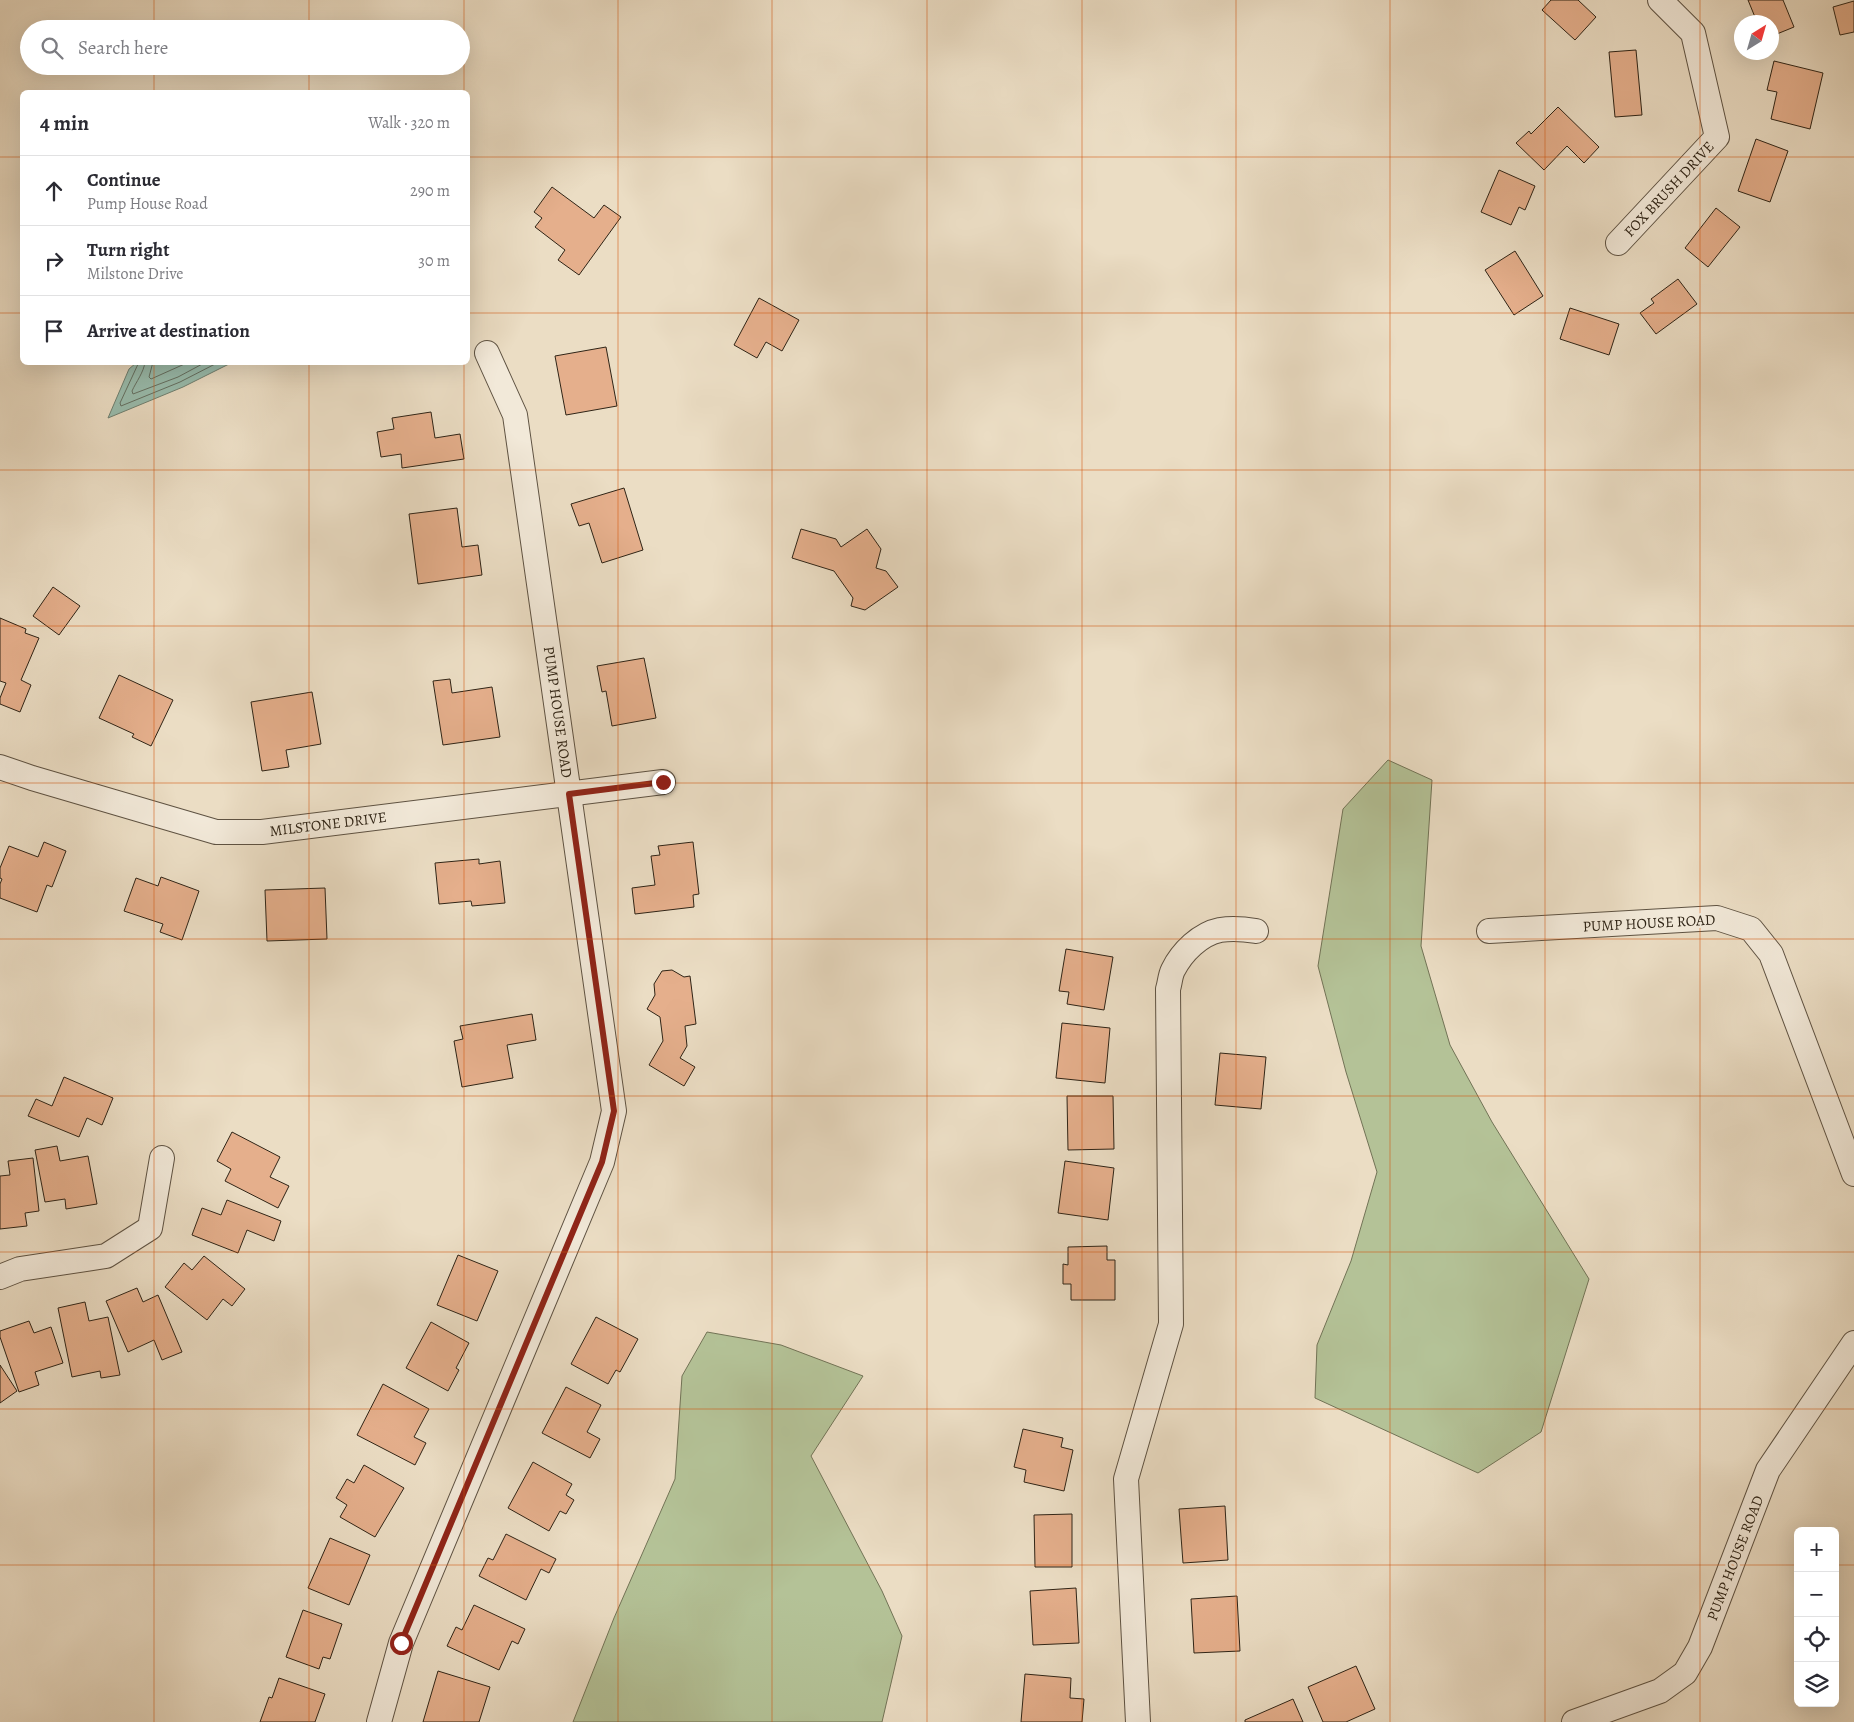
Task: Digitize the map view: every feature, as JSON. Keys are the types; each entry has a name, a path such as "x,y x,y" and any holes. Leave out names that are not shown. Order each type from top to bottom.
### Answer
{"street":[{"name":"FOX BRUSH DRIVE","path":"1618,243 1717,137 1693,33 1660,0"},
{"name":"PUMP HOUSE ROAD","path":"379,1722 401,1643 602,1162 614,1111 515,415 487,353"},
{"name":"MILSTONE DRIVE","path":"0,767 216,832 262,832 663,782"},
{"name":"PUMP HOUSE ROAD","path":"1489,932 1717,918 1751,929 1771,954 1854,1174"},
{"path":"1138,1722 1126,1479 1171,1324 1168,989 1172,971 1185,952 1200,939 1220,930 1256,930"},
{"path":"0,1277 20,1269 106,1256 150,1228 162,1158"},
{"name":"PUMP HOUSE ROAD","path":"1574,1722 1660,1691 1685,1673 1700,1647 1768,1470 1854,1342"}],"shaded area":[{"path":"1388,760 1432,780 1421,946 1450,1045 1492,1122 1589,1279 1541,1432 1478,1473 1315,1398 1317,1345 1351,1261 1377,1172 1346,1072 1318,966 1343,809"},
{"path":"707,1332 781,1345 863,1376 811,1456 882,1591 902,1636 882,1722 573,1722 614,1618 675,1479 682,1376"}],"water":[{"path":"134,365 227,365 183,387 108,418 129,369"}],"building":[{"path":"1551,0 1578,0 1596,17 1575,40 1542,10"},
{"path":"1748,0 1783,0 1794,27 1779,33 1779,15 1754,15"},
{"path":"1854,1 1854,32 1840,35 1833,7"},
{"path":"1636,50 1642,115 1615,117 1609,52"},
{"path":"1774,61 1823,73 1810,129 1771,119 1777,92 1767,90"},
{"path":"1558,107 1599,147 1584,163 1567,146 1544,170 1516,143 1529,131 1531,134"},
{"path":"1756,139 1788,151 1770,202 1738,191"},
{"path":"1499,170 1535,186 1525,210 1519,207 1511,225 1481,212"},
{"path":"552,187 594,218 604,205 621,217 579,275 558,260 565,250 535,227 542,218 534,212"},
{"path":"1716,208 1740,227 1708,267 1685,248"},
{"path":"1515,251 1543,296 1514,315 1485,270"},
{"path":"1678,279 1697,304 1656,334 1640,313 1654,303 1651,299"},
{"path":"759,298 799,320 782,351 766,342 757,358 734,345"},
{"path":"1570,308 1619,324 1609,355 1560,339"},
{"path":"606,347 617,406 566,415 555,356"},
{"path":"431,412 435,438 460,434 464,459 402,468 401,454 381,457 377,432 394,429 392,418"},
{"path":"624,488 643,550 602,563 589,523 579,526 571,504"},
{"path":"457,508 462,547 478,545 482,575 418,584 409,514"},
{"path":"801,529 836,539 841,547 867,529 881,549 876,568 886,571 898,587 865,610 851,606 853,598 834,571 792,558"},
{"path":"53,587 80,606 59,635 33,616"},
{"path":"0,618 26,629 25,633 39,638 21,680 31,685 20,712 0,704 0,698 6,683 0,681"},
{"path":"644,658 656,718 612,726 606,691 602,692 597,666"},
{"path":"119,675 173,700 151,746 132,737 134,734 99,718"},
{"path":"450,679 452,693 492,687 500,737 443,745 433,681"},
{"path":"312,692 321,744 286,750 289,767 262,771 251,702"},
{"path":"44,842 66,851 52,887 47,885 37,912 0,898 2,879 0,878 0,868 9,846 38,857"},
{"path":"693,842 699,894 693,895 694,907 635,914 632,888 655,885 651,856 660,855 658,846"},
{"path":"479,859 479,864 500,861 505,903 472,906 471,901 439,904 435,863"},
{"path":"161,877 199,891 182,940 160,932 163,924 124,911 136,878 158,886"},
{"path":"325,888 327,939 267,941 265,890"},
{"path":"1066,949 1113,957 1104,1010 1067,1004 1069,992 1059,991"},
{"path":"672,970 684,977 690,976 696,1024 685,1026 687,1046 680,1058 695,1067 684,1086 649,1065 663,1041 660,1017 647,1009 655,995 654,984 662,971"},
{"path":"532,1014 536,1040 507,1045 513,1078 462,1087 454,1041 463,1039 460,1026"},
{"path":"1062,1023 1110,1028 1105,1083 1056,1078"},
{"path":"1220,1053 1266,1057 1261,1109 1215,1105"},
{"path":"64,1077 113,1098 102,1125 87,1118 79,1137 28,1116 36,1099 52,1106"},
{"path":"1067,1096 1113,1096 1114,1149 1068,1150"},
{"path":"232,1132 280,1157 270,1177 289,1186 278,1208 225,1181 231,1169 217,1161"},
{"path":"57,1146 60,1161 88,1156 97,1204 66,1209 65,1199 45,1202 35,1150"},
{"path":"33,1158 39,1211 25,1213 27,1226 0,1229 0,1176 10,1175 8,1161"},
{"path":"1065,1161 1114,1168 1108,1220 1058,1213"},
{"path":"227,1200 281,1221 274,1241 247,1230 238,1253 192,1235 202,1208 221,1215"},
{"path":"1107,1246 1107,1260 1115,1260 1115,1300 1071,1300 1071,1284 1063,1284 1063,1264 1068,1265 1068,1247"},
{"path":"458,1255 498,1271 477,1321 437,1305"},
{"path":"204,1256 245,1289 232,1306 223,1299 207,1320 165,1287 184,1263 192,1270"},
{"path":"137,1288 143,1302 158,1295 182,1352 162,1360 154,1340 128,1352 106,1301"},
{"path":"85,1302 89,1321 108,1317 120,1375 101,1378 100,1371 72,1377 58,1308"},
{"path":"596,1317 638,1339 620,1372 616,1370 608,1384 571,1364"},
{"path":"29,1321 34,1333 51,1327 63,1363 35,1372 39,1385 19,1392 0,1337 0,1331"},
{"path":"431,1322 469,1343 456,1368 459,1370 448,1391 406,1368"},
{"path":"0,1365 17,1391 0,1403"},
{"path":"383,1384 429,1409 414,1437 426,1443 415,1465 357,1435"},
{"path":"566,1387 601,1405 587,1432 600,1439 590,1458 542,1433"},
{"path":"1023,1429 1063,1438 1061,1447 1073,1450 1064,1491 1024,1482 1026,1470 1014,1467"},
{"path":"533,1462 572,1484 566,1495 574,1500 566,1514 560,1511 549,1531 508,1508"},
{"path":"364,1465 404,1488 375,1537 340,1517 347,1505 336,1498 347,1479 354,1483"},
{"path":"1225,1506 1228,1560 1183,1563 1179,1509"},
{"path":"1072,1514 1072,1567 1035,1567 1034,1515"},
{"path":"506,1534 556,1559 549,1573 541,1569 526,1600 479,1576 488,1558 493,1560"},
{"path":"330,1538 370,1555 349,1605 308,1588"},
{"path":"1076,1588 1079,1643 1033,1645 1030,1591"},
{"path":"1237,1596 1240,1651 1194,1653 1191,1599"},
{"path":"474,1605 525,1629 518,1644 512,1641 499,1670 447,1646 456,1627 462,1630"},
{"path":"303,1610 342,1624 330,1659 323,1657 319,1669 286,1657"},
{"path":"1356,1666 1375,1709 1346,1722 1323,1722 1308,1687"},
{"path":"438,1671 490,1687 479,1722 423,1722"},
{"path":"1025,1674 1071,1678 1070,1698 1084,1699 1082,1722 1021,1722"},
{"path":"279,1678 325,1694 315,1722 260,1722 269,1697 272,1698"},
{"path":"1293,1699 1303,1722 1245,1722 1245,1720"}],"route":[{"path":"401,1643 602,1162 614,1111 569,794 663,782"}]}
